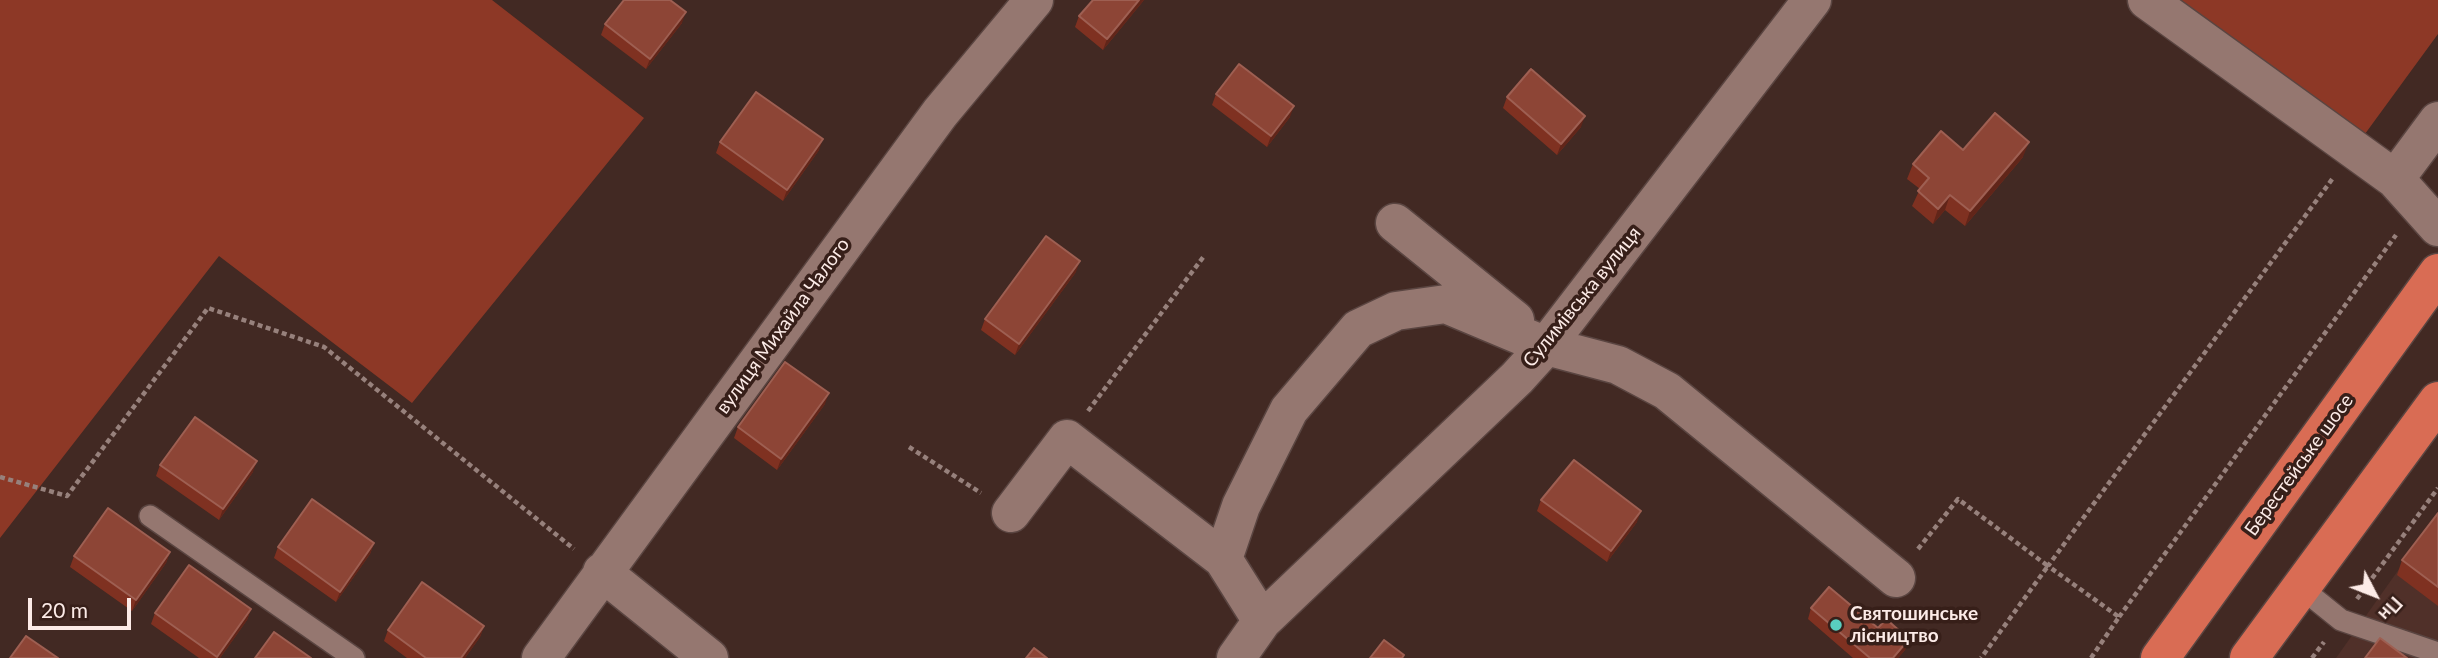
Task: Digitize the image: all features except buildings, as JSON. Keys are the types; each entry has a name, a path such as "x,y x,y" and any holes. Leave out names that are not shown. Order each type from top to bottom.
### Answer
{"highway":[{"name":"Берестейське шосе","path":"2160,658 2438,273"},
{"path":"2249,658 2438,401"}],"street":[{"name":"вулиця Михайла Чалого","path":"541,658 601,572 940,113 1034,0"},
{"name":"Сулимівська вулиця","path":"1236,658 1262,621 1546,346 1812,0"},
{"path":"2147,0 2354,149 2417,204 2438,121"},
{"path":"1395,223 1546,346"},
{"path":"1223,559 1241,506 1289,410 1358,329 1396,311 1446,304 1546,346 1618,365 1667,391 1896,578"},
{"path":"1011,513 1067,439 1223,559 1262,621"},
{"path":"601,572 709,658"}],"lane":[{"path":"150,516 354,658"},
{"path":"2300,587 2341,620 2438,653"}],"path":[{"path":"1981,658 2354,149"},
{"path":"2091,658 2417,204"},
{"path":"1067,439 1204,256"},
{"path":"0,477 66,496 208,308 324,347 601,572"},
{"path":"909,447 1011,513"},
{"path":"2312,658 2438,488"},
{"path":"1896,578 1958,499 2119,617"}],"shaded area":[{"path":"0,0 492,0 644,118 412,403 219,256 0,538"},
{"path":"2146,0 2438,0 2438,34 2354,149"},
{"path":"2438,514 2438,658 2336,658"}],"place":[{"name":"Святошинське лісництво","path":"1836,625"}]}
